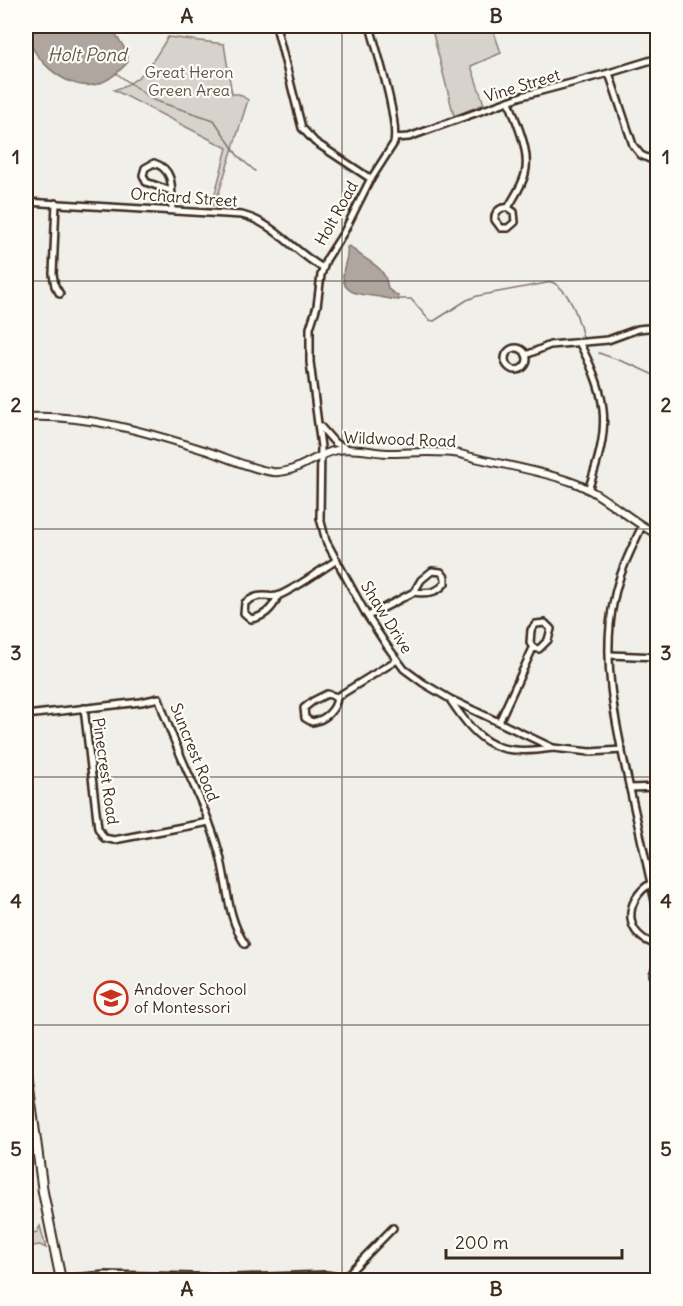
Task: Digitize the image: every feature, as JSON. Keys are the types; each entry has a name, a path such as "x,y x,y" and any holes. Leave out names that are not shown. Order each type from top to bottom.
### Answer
{"main road":[{"path":"26,1066 43,1191 61,1280"}],"street":[{"path":"276,26 302,128 315,142 371,179"},
{"path":"370,26 390,104 395,138"},
{"name":"Vine Street","path":"395,138 409,138 509,101 657,58"},
{"path":"609,73 633,145 641,155 657,163"},
{"path":"508,208 521,185 526,167 524,147 509,101"},
{"name":"Holt Road","path":"321,456 309,335 319,297 322,268 395,138"},
{"path":"171,191 146,182 143,175 145,168 151,163 161,165 170,175 171,191 172,209"},
{"name":"Orchard Street","path":"26,202 224,212 252,217 273,229 303,256 322,268"},
{"path":"57,203 53,274 55,286 60,294"},
{"path":"501,208 508,208 514,212 515,222 508,228 501,228 495,220 496,213 501,208"},
{"path":"526,355 550,345 608,340 638,329 657,327"},
{"path":"580,344 601,391 605,417 600,448 588,490"},
{"path":"511,350 521,350 526,355 526,363 522,368 515,370 507,364 505,358 511,350"},
{"name":"Wildwood Road","path":"26,417 65,418 133,430 270,471 287,471 333,451 349,449 388,453 460,454 562,478 614,505 657,535"},
{"path":"318,421 330,438 340,446 349,449"},
{"name":"Shaw Drive","path":"321,456 322,525 326,541 368,616 404,669 450,699 553,748 601,753 622,750"},
{"path":"642,526 623,567 614,598 610,629 610,655 612,701 657,915"},
{"path":"278,596 265,595 253,598 245,603 244,613 251,619 258,618 270,610 278,596 337,560"},
{"path":"368,616 414,592 427,593 438,589 445,583 445,576 441,572 432,571 420,580 414,592"},
{"path":"545,623 551,629 548,640 539,649 534,648 530,643 531,630 536,624 545,623"},
{"path":"499,722 534,648"},
{"path":"610,655 657,657"},
{"path":"338,697 335,708 322,718 312,722 305,718 304,710 309,703 326,695 338,697 397,660"},
{"name":"Suncrest Road","path":"26,715 159,698 165,718 209,822 219,852 229,910 245,944"},
{"path":"450,699 474,732 494,745 518,751 553,748"},
{"name":"Pinecrest Road","path":"84,708 98,828 104,838 114,840 209,822"},
{"path":"630,788 657,787"},
{"path":"651,883 642,888 633,901 632,922 639,936 657,945"},
{"path":"653,975 657,960"},
{"path":"52,1281 105,1275 236,1278 327,1275 347,1279 393,1228"}],"green space":[{"path":"431,26 492,26 501,53 471,66 484,104 454,116"},
{"name":"Great Heron Green Area","path":"168,37 224,44 232,94 239,94 248,100 215,205 212,205 227,148 114,90 134,81 141,75"},
{"path":"40,1226 46,1248 40,1245 26,1247 26,1234 37,1232"}],"water":[{"name":"Holt Pond","path":"26,26 112,26 126,51 128,62 112,77 98,84 82,85 70,82 49,68 32,48"},
{"path":"350,246 379,268 388,289 398,296 399,300 356,293 346,287 343,271 347,247"}],"waterway":[{"path":"116,73 153,100 214,120 238,156 255,171"},
{"path":"400,299 411,299 429,320 434,321 477,296 552,282 569,298 583,338"},
{"path":"599,353 658,377"},
{"path":"651,447 658,442"}],"place":[{"name":"Andover School of Montessori","path":"111,998"}]}
